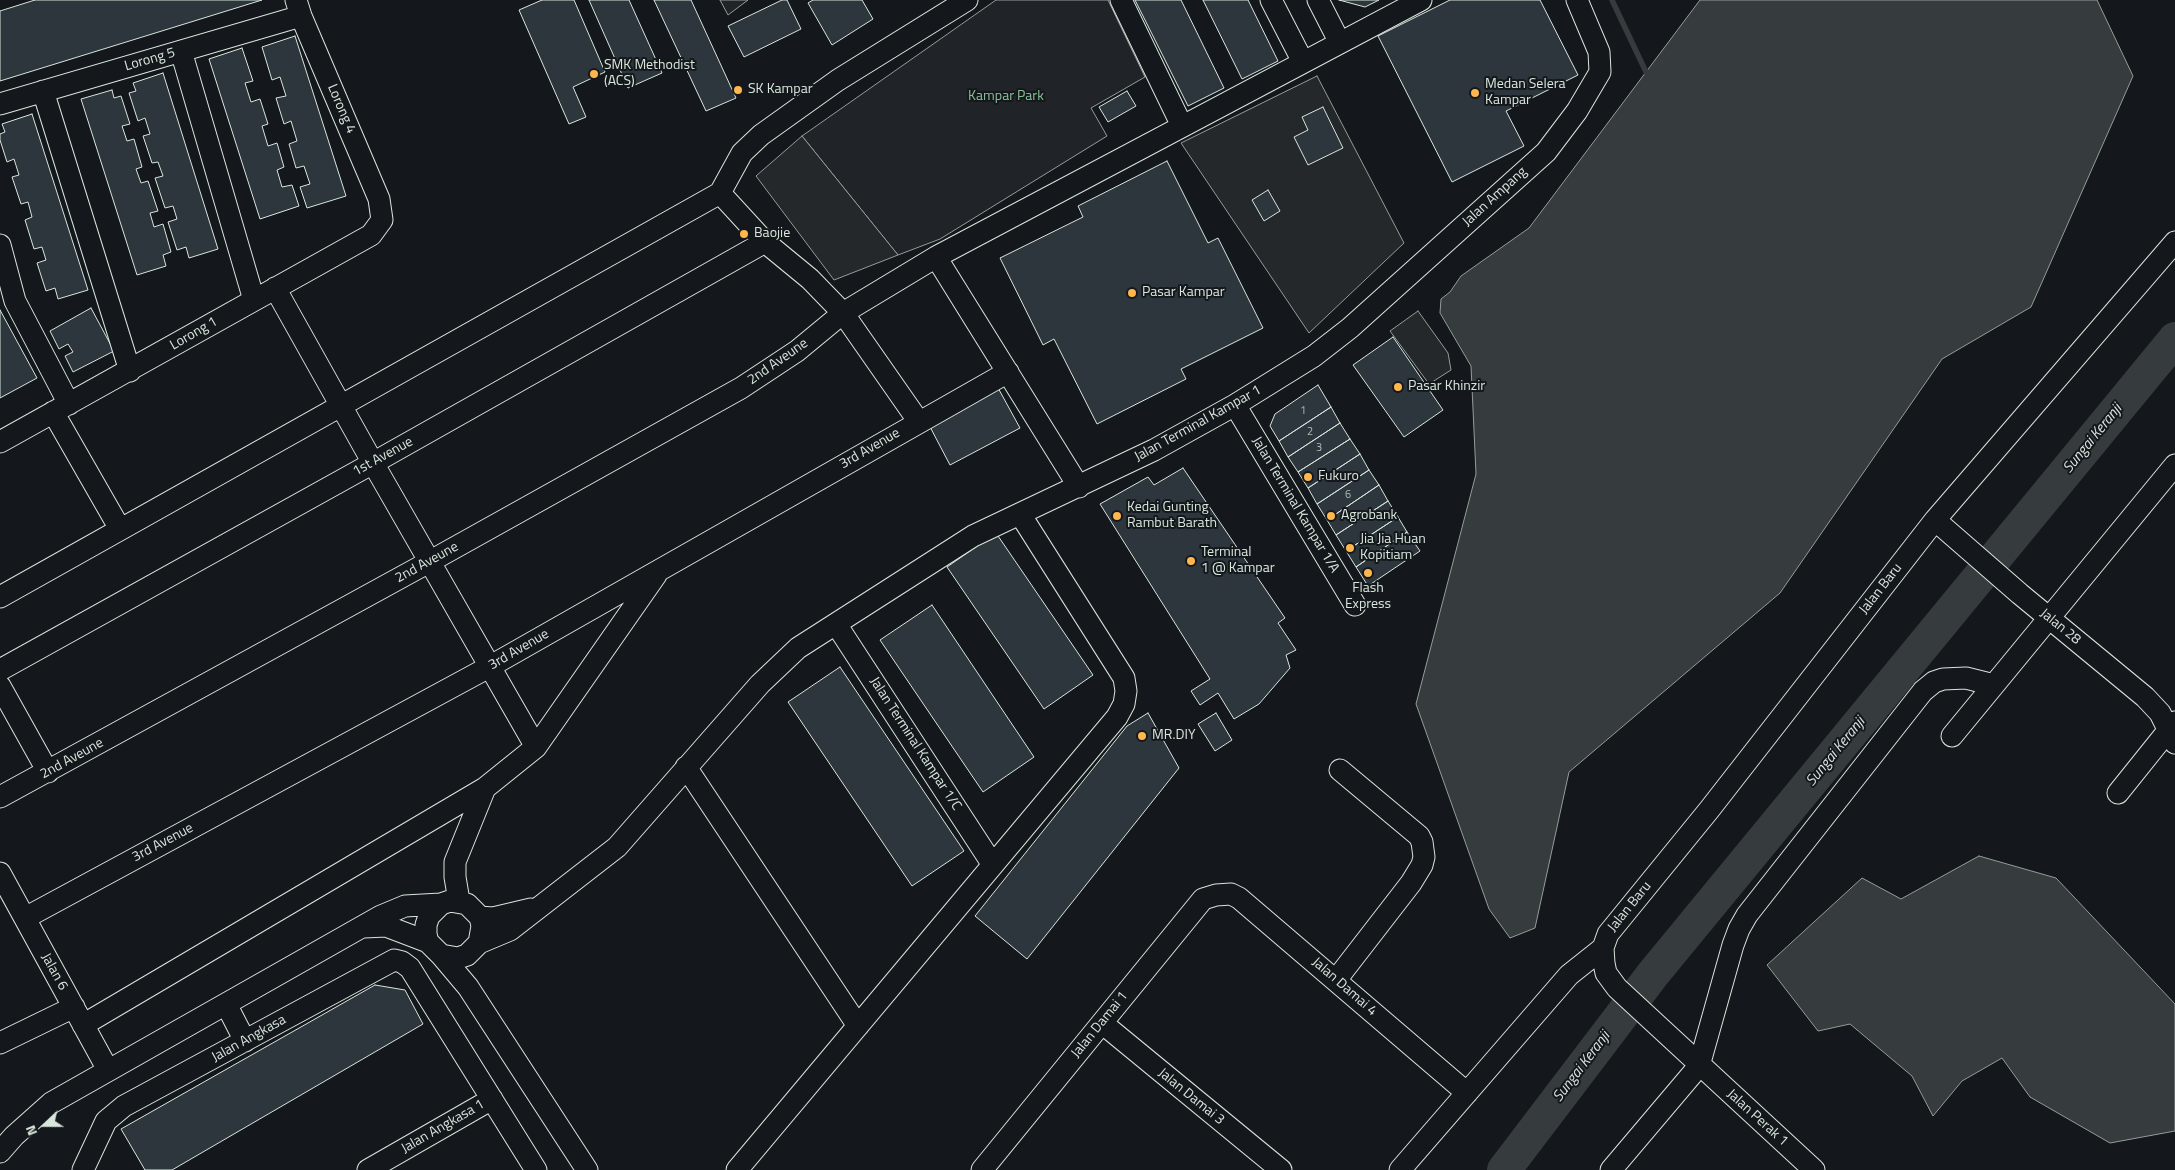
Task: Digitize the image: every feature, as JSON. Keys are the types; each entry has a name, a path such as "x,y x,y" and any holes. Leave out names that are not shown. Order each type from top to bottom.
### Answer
{"street":[{"path":"0,597 720,193 742,153 761,135 838,80 967,0"},
{"path":"1121,0 1182,126"},
{"path":"1271,0 1303,62"},
{"path":"1318,0 1340,43"},
{"name":"2nd Aveune","path":"0,797 429,562 741,388 797,351 843,313 936,256 1421,0"},
{"name":"Jalan Ampang","path":"1314,356 1350,328 1546,152 1577,111 1600,72 1599,52 1577,0"},
{"name":"Lorong 5","path":"0,104 180,51 298,8"},
{"name":"Lorong 4","path":"298,8 379,199 382,220"},
{"path":"180,51 254,300"},
{"path":"43,91 130,371"},
{"path":"720,193 765,242 810,279 843,313 919,422"},
{"name":"Lorong 1","path":"0,442 371,235 382,220"},
{"name":"1st Avenue","path":"0,670 765,242"},
{"name":"Jalan Baru","path":"1699,1066 1617,988 1606,972 1603,948 1608,934 1715,802 1935,520 2175,242"},
{"path":"0,245 15,301 61,408 120,529"},
{"path":"936,256 1079,487"},
{"path":"275,288 372,463 536,747"},
{"name":"Jalan Terminal Kampar 1","path":"476,947 510,930 538,906 617,847 760,684 798,648 973,536 1154,450 1314,356"},
{"name":"3rd Avenue","path":"25,918 489,667 1008,372"},
{"name":"Jalan Terminal Kampar 1/A","path":"1235,404 1355,605"},
{"path":"1952,736 2175,465"},
{"path":"737,1170 1117,716 1124,704 1126,691 1124,678 1020,514"},
{"name":"Jalan 28","path":"1935,520 2020,594 2146,697 2173,732"},
{"path":"0,1043 78,1016 485,788 536,747 659,570"},
{"name":"Jalan Terminal Kampar 1/C","path":"836,624 993,865"},
{"path":"1611,1170 1699,1066 1738,929 1747,915 1923,691 1934,682 1943,679 1966,678 1994,685"},
{"path":"0,686 48,772"},
{"path":"2118,793 2173,732"},
{"path":"686,767 858,1026"},
{"path":"1336,980 1411,883 1422,865 1424,857 1422,842 1419,836 1340,770"},
{"path":"485,788 455,862 455,877 450,903 429,916 426,925 435,949 454,969 484,1011 587,1170"},
{"name":"Jalan 6","path":"0,873 108,1070"},
{"name":"Jalan Damai 4","path":"1216,895 1231,894 1239,898 1467,1093"},
{"name":"Jalan Damai 1","path":"989,1167 1203,899 1216,895"},
{"path":"0,1152 14,1136 51,1103 381,916 405,906 450,903 467,904 480,917 482,926 476,947 484,1011"},
{"path":"480,917 493,918 510,915 538,906"},
{"path":"364,927 386,926 458,958 476,947"},
{"name":"Jalan Baru","path":"1400,1170 1569,975 1603,948"},
{"name":"Jalan Angkasa","path":"83,1170 106,1121 124,1106 394,960 410,968 492,1099"},
{"path":"226,1004 245,1041"},
{"name":"Jalan Damai 3","path":"1102,1024 1281,1170"},
{"name":"Jalan Perak 1","path":"1699,1066 1814,1170"},
{"path":"492,1099 536,1170"},
{"name":"Jalan Angkasa 1","path":"368,1170 492,1099"},
{"path":"0,1166 3,1170"}],"green space":[{"path":"720,0 748,0 728,15"},
{"name":"Kampar Park","path":"996,0 1108,0 1145,77 1091,108 1107,136 940,239 898,255 802,136"}],"shaded area":[{"path":"1700,0 2097,0 2133,76 2031,307 1942,359 1780,593 1569,772 1535,928 1510,938 1489,909 1416,704 1476,474 1471,366 1440,313 1441,299 1450,292 1461,276 1529,228"},
{"path":"1317,76 1404,243 1309,333 1181,143"},
{"path":"802,136 898,255 834,280 756,176"},
{"path":"1418,311 1448,353 1451,370 1429,384 1390,331"},
{"path":"1979,856 2056,878 2175,1004 2175,1131 2110,1143 2030,1097 2002,1058 1962,1081 1933,1116 1912,1076 1850,1024 1818,1031 1767,965 1862,878 1901,899"}],"building":[{"path":"35,0 262,0 0,81 0,11"},
{"path":"542,0 574,0 605,72 573,87 586,117 569,124 519,10"},
{"path":"589,0 629,0 662,73 628,88"},
{"path":"654,0 691,0 736,98 706,111"},
{"path":"782,0 787,0 801,29 744,57 728,26"},
{"path":"813,0 862,0 873,19 832,45 808,3"},
{"path":"1135,0 1181,0 1224,88 1188,106"},
{"path":"1203,0 1248,0 1278,61 1242,79"},
{"path":"1339,0 1379,0 1365,7"},
{"name":"Medan Selera Kampar","path":"1450,0 1540,0 1578,75 1506,111 1524,146 1452,182 1378,36"},
{"path":"295,36 346,196 307,208 300,187 310,184 304,166 296,168 289,144 297,141 291,121 284,124 276,98 286,96 280,77 272,80 262,47"},
{"path":"242,48 253,81 245,83 251,102 260,99 268,124 262,126 268,146 277,143 284,167 277,170 282,187 292,185 299,206 260,219 209,59"},
{"path":"163,73 218,249 189,258 186,247 177,250 168,222 177,219 173,206 165,208 155,178 163,176 158,162 152,163 143,136 150,134 145,118 138,121 129,93 136,91 133,83"},
{"path":"112,90 114,98 121,96 130,124 122,126 127,141 134,139 142,167 136,169 141,183 148,181 158,211 150,213 154,227 163,224 171,252 163,255 166,266 137,275 81,99"},
{"path":"1127,91 1136,106 1108,122 1099,107"},
{"path":"1323,107 1343,148 1308,165 1294,137 1308,130 1302,117"},
{"path":"32,114 88,290 58,299 55,288 46,291 37,263 46,260 42,247 34,249 25,220 32,217 28,202 21,204 12,177 19,175 14,159 7,162 0,140 0,134 5,132 2,124"},
{"name":"Pasar Kampar","path":"1167,161 1208,243 1218,238 1263,328 1181,369 1186,379 1097,424 1054,339 1043,345 1000,258 1083,217 1078,206"},
{"path":"1268,190 1280,211 1264,221 1252,200"},
{"path":"91,308 114,351 73,372 65,356 73,352 68,344 59,349 50,331"},
{"path":"0,310 37,378 0,398"},
{"name":"Pasar Khinzir","path":"1393,337 1443,410 1404,437 1353,365"},
{"path":"1318,385 1331,407 1279,441 1270,426 1275,414"},
{"path":"997,386 1020,428 950,465 928,423"},
{"path":"1331,407 1340,423 1288,457 1279,441"},
{"path":"1340,423 1350,439 1298,472 1288,457"},
{"path":"1350,439 1360,454 1308,488 1298,472"},
{"path":"1360,454 1369,470 1317,504 1308,488"},
{"name":"Terminal 1 @ Kampar","path":"1183,468 1285,618 1278,623 1296,650 1286,655 1290,668 1259,704 1234,719 1218,693 1200,705 1191,691 1210,679 1100,504 1148,477 1154,485"},
{"path":"1369,470 1379,485 1327,520 1317,504"},
{"path":"1379,485 1388,501 1336,535 1327,520"},
{"path":"1388,501 1398,517 1346,551 1336,535"},
{"path":"1398,517 1407,532 1356,567 1346,551"},
{"path":"1407,532 1420,551 1368,586 1356,567"},
{"path":"996,533 1093,675 1044,709 947,567"},
{"path":"932,605 1034,757 983,792 880,640"},
{"path":"840,667 964,851 912,886 788,702"},
{"path":"1148,713 1179,768 1027,959 975,916 1127,726"},
{"path":"1216,713 1232,740 1215,751 1198,724"},
{"path":"375,985 405,990 423,1024 172,1170 145,1170 121,1129"}],"waterway":[{"path":"1612,0 1646,72"},
{"name":"Sungai Keranji","path":"1504,1170 1653,974 2175,339"}],"place":[{"name":"SMK Methodist (ACS)","path":"594,74"},
{"name":"SK Kampar","path":"738,90"},
{"name":"Medan Selera Kampar","path":"1475,93"},
{"name":"Baojie","path":"744,234"},
{"name":"Pasar Kampar","path":"1132,293"},
{"name":"Pasar Khinzir","path":"1398,387"},
{"name":"Fukuro","path":"1308,477"},
{"name":"Kedai Gunting Rambut Barath","path":"1117,516"},
{"name":"Agrobank","path":"1331,516"},
{"name":"Jia Jia Huan Kopitiam","path":"1350,548"},
{"name":"Terminal 1 @ Kampar","path":"1191,561"},
{"name":"Flash Express","path":"1368,573"},
{"name":"MR.DIY","path":"1142,736"}]}
